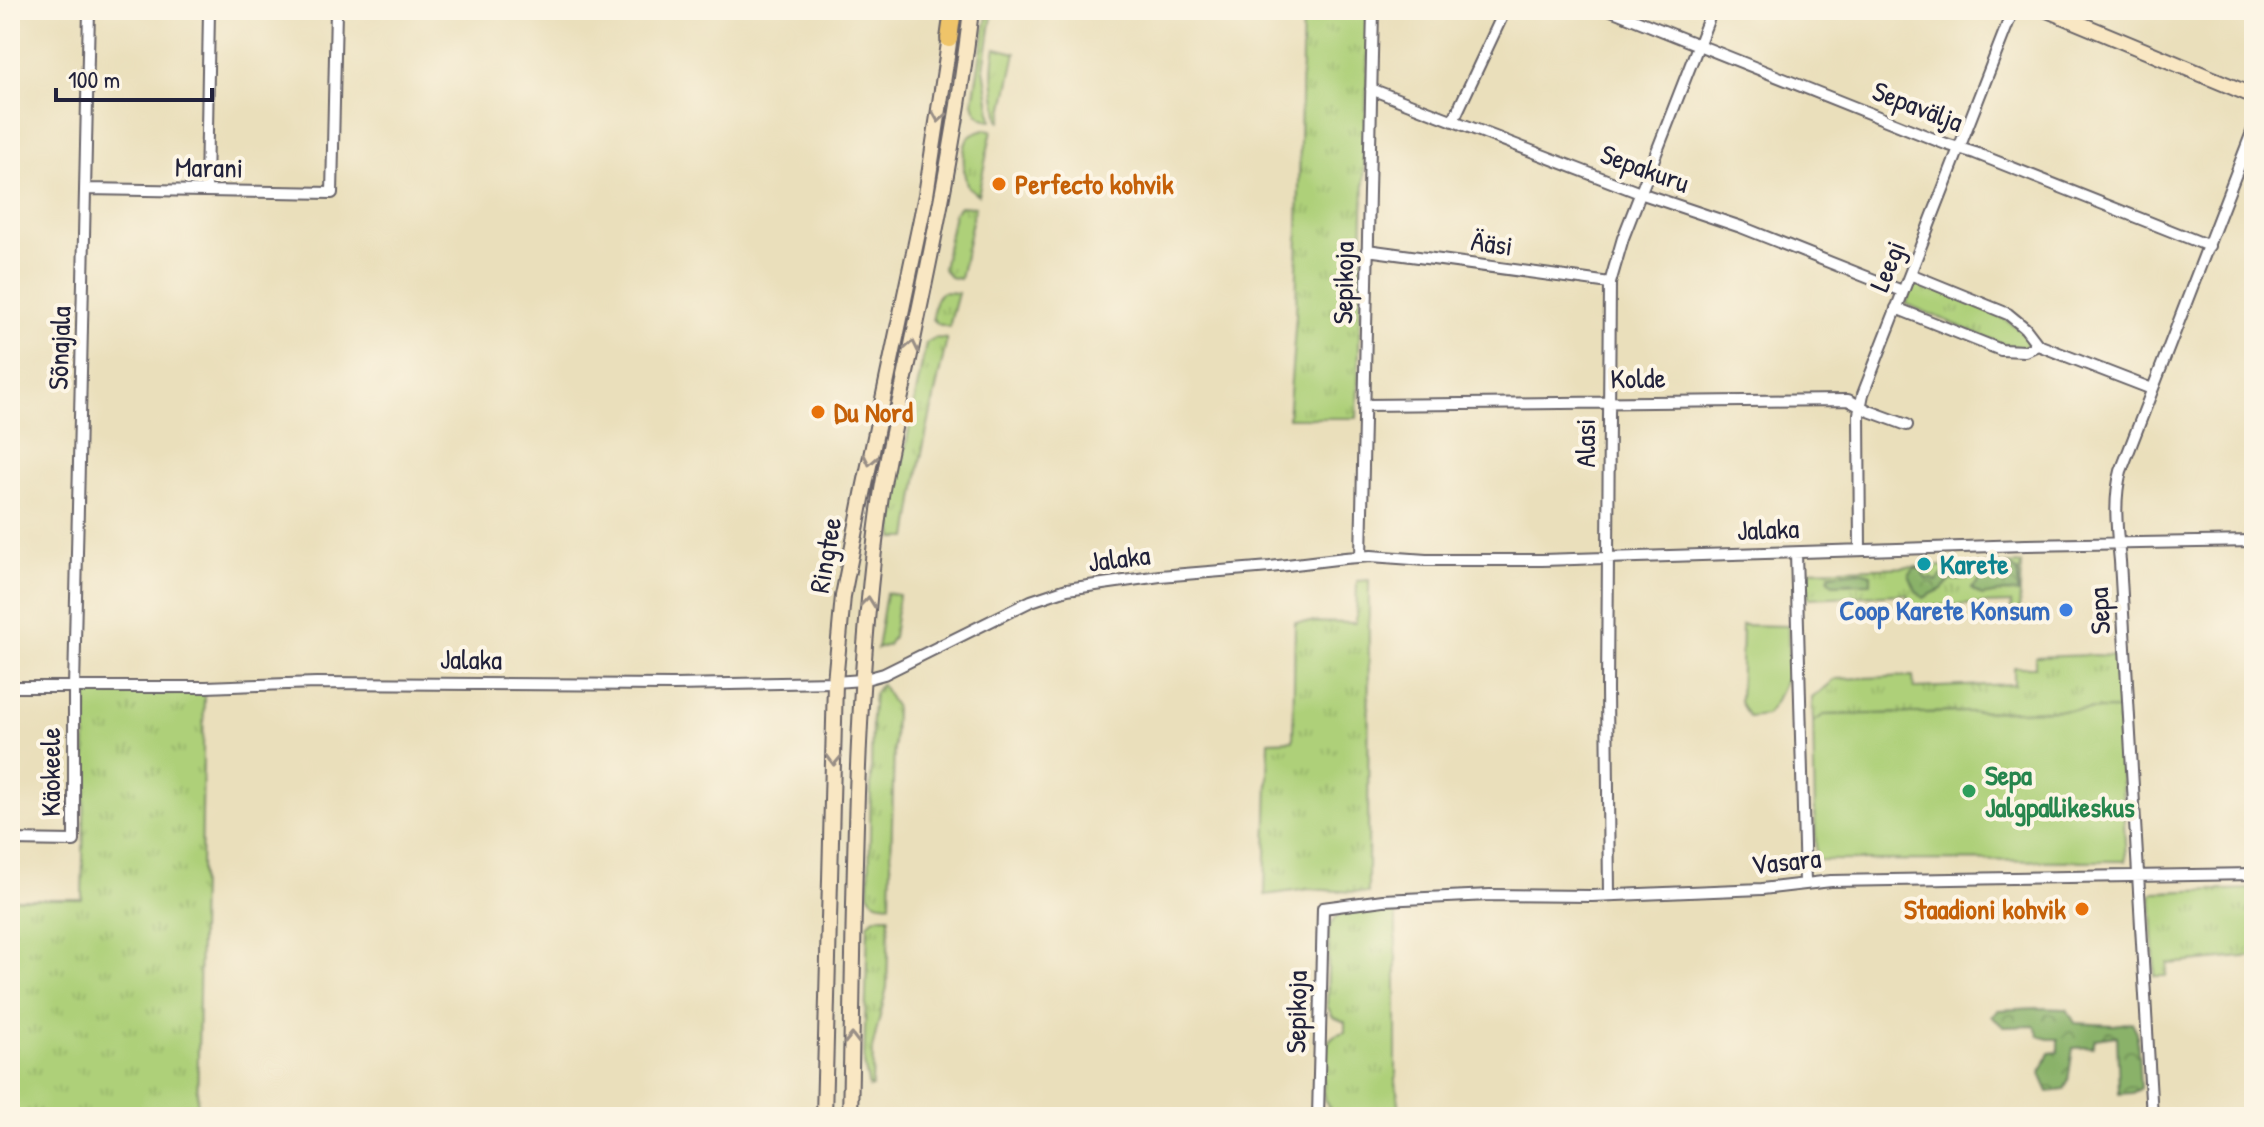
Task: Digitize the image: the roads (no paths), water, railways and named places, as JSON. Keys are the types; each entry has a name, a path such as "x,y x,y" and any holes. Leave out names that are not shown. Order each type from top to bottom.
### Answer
{"highway":[{"path":"949,39 952,10"}],"main road":[{"name":"Ringtee","path":"850,1117 862,680 869,597 882,492 944,194 971,10"},
{"path":"964,73 981,10"},
{"path":"2047,10 2254,96"},
{"name":"Ringtee","path":"824,1117 835,682 843,596 926,195 949,39"}],"street":[{"name":"Sõnajala","path":"74,688 89,10"},
{"path":"206,191 209,10"},
{"name":"Marani","path":"86,189 332,193 336,10"},
{"name":"Sepikoja","path":"1361,557 1373,10"},
{"path":"1453,121 1505,10"},
{"name":"Sepavälja","path":"1611,10 2209,246"},
{"name":"Alasi","path":"1609,895 1610,283 1623,238 1712,10"},
{"name":"Leegi","path":"1860,550 1860,406 1863,394 2013,10"},
{"name":"Sepakuru","path":"1371,89 1640,193 1741,227 1902,291"},
{"name":"Sepa","path":"2152,1117 2117,543 2117,486 2254,127"},
{"name":"Ääsi","path":"1367,250 1610,283"},
{"path":"1910,274 2008,314 2025,328 2038,345 2152,389"},
{"path":"1896,308 2001,350 2025,351 2038,345"},
{"name":"Kolde","path":"1364,405 1848,400 1907,425"},
{"name":"Jalaka","path":"10,687 835,682 884,674 1031,601 1067,589 1160,576 1361,557 1542,560 2254,541"},
{"path":"1796,553 1805,883"},
{"name":"Käokeele","path":"10,840 74,841 74,688"},
{"name":"Vasara","path":"1323,908 1383,900 1762,889 1805,883 2254,874"},
{"name":"Sepikoja","path":"1318,1117 1323,908"}],"place":[{"name":"Perfecto kohvik","path":"999,184"},
{"name":"Du Nord","path":"818,412"},
{"name":"Karete","path":"1924,564"},
{"name":"Coop Karete Konsum","path":"2066,610"},
{"name":"Sepa Jalgpallikeskus","path":"1969,791"},
{"name":"Staadioni kohvik","path":"2082,909"}]}
